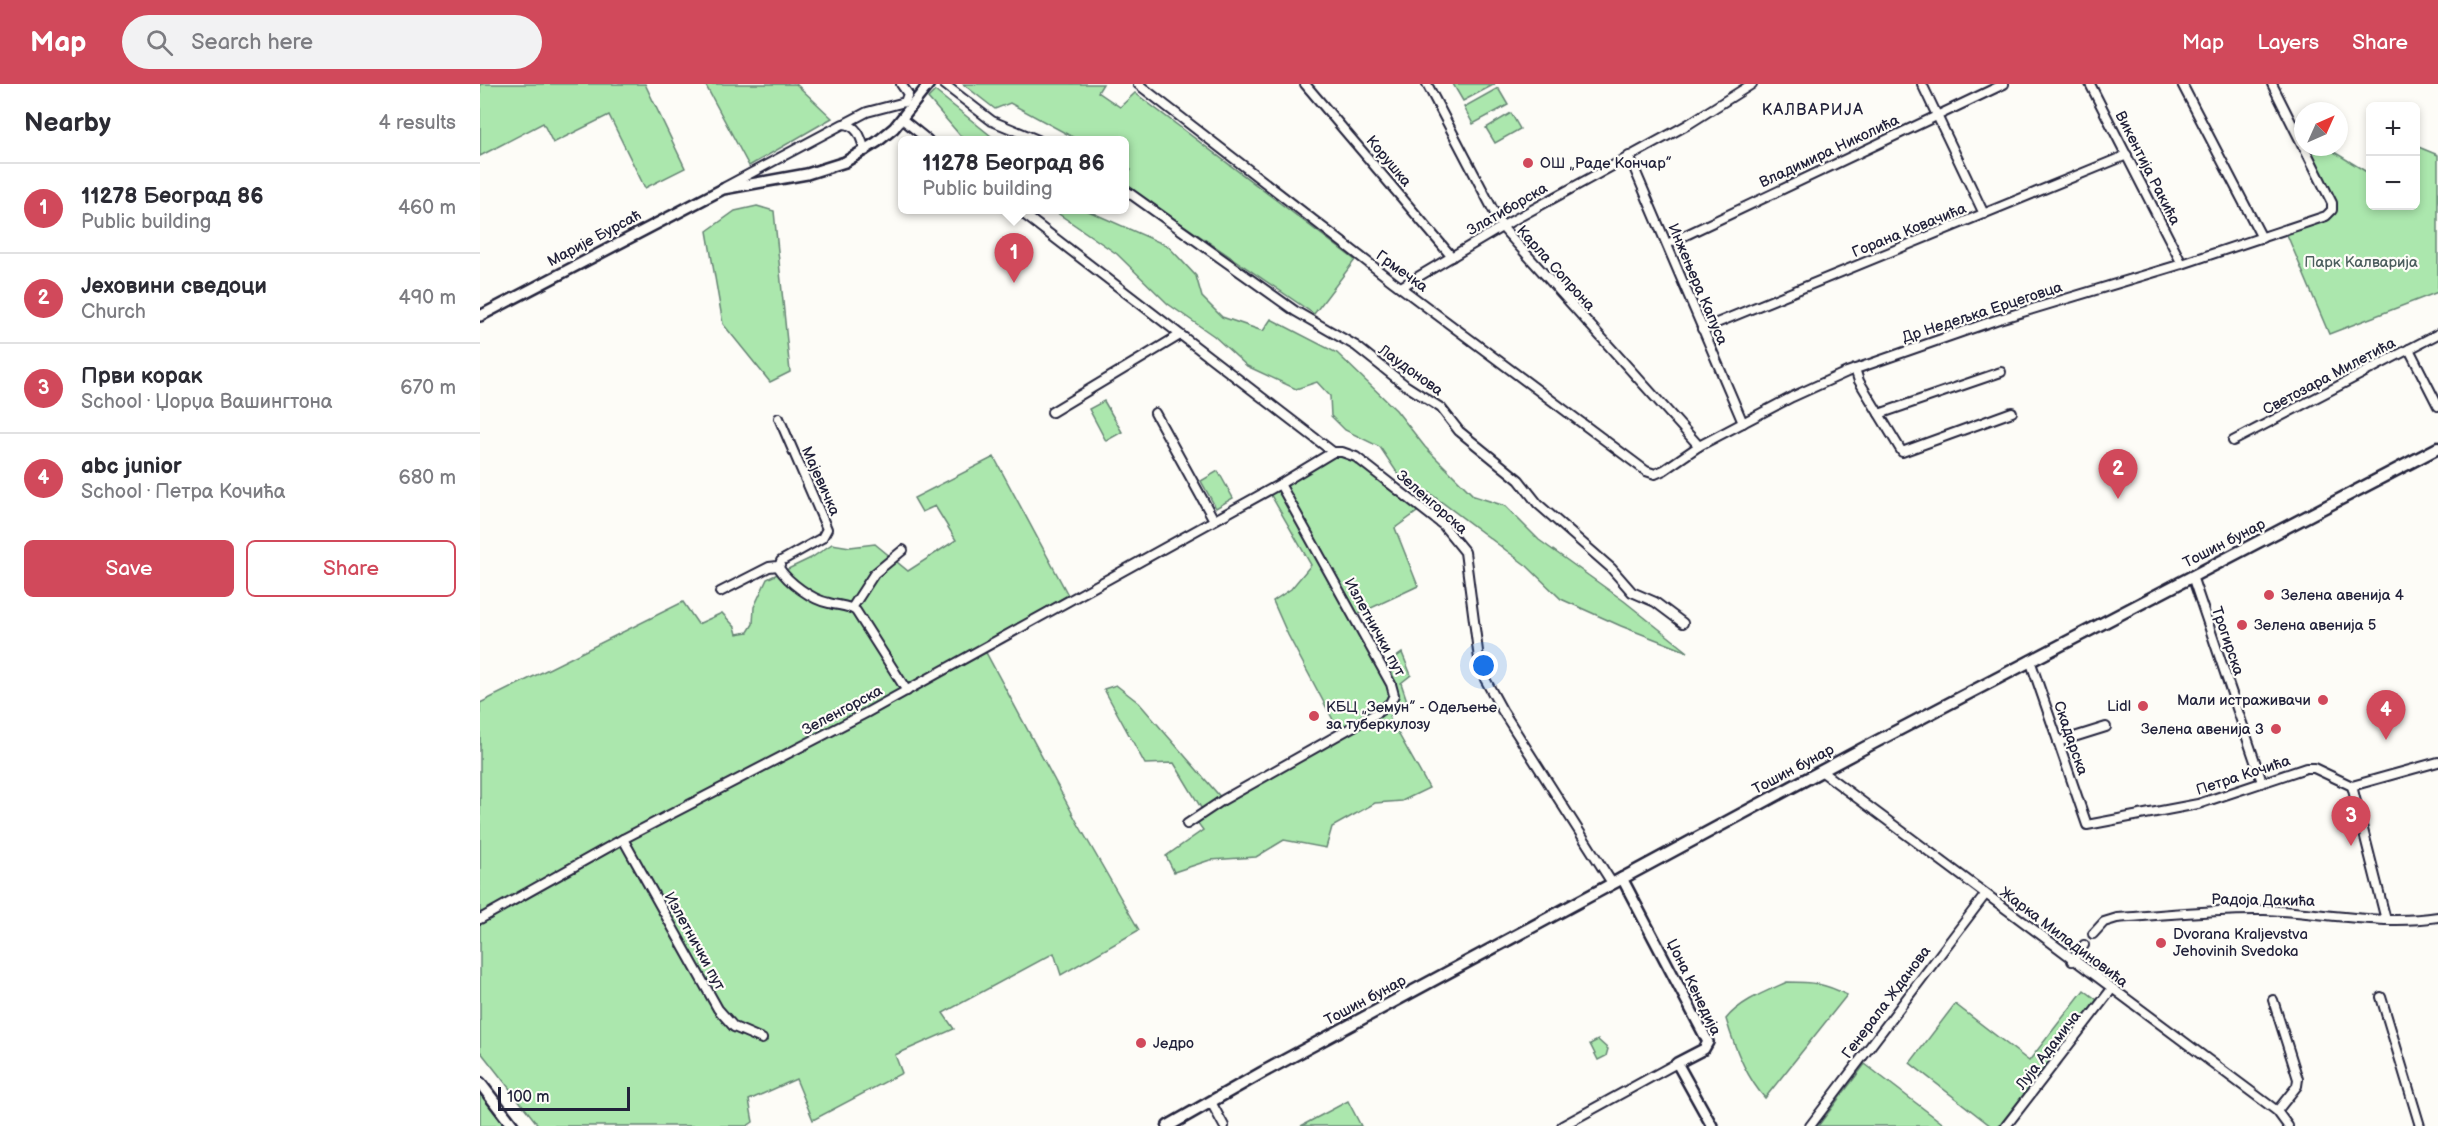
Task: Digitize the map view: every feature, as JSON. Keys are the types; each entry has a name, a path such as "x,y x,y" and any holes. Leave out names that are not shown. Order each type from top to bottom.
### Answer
{"main road":[{"name":"Тошин бунар","path":"1168,1126 1821,771 2438,448"},
{"path":"480,1083 513,1126"}],"street":[{"name":"Марије Бурсаћ","path":"480,316 723,189 836,126 867,112 903,104 908,94 901,84"},
{"name":"Марије Бурсаћ","path":"723,189 807,174 845,162 864,151 902,119 928,84"},
{"path":"944,84 992,121 1026,136"},
{"name":"Грмечка","path":"1138,84 1401,287 1646,471 1655,474"},
{"name":"Корушка","path":"1305,84 1452,256"},
{"name":"Карла Сопрона","path":"1427,84 1502,227 1699,446"},
{"name":"Златиборска","path":"1401,287 1502,227 1687,125 1752,84"},
{"path":"1922,84 1984,214"},
{"name":"Владимира Николића","path":"1667,244 2004,84"},
{"name":"Викентија Ракића","path":"2090,84 2182,264"},
{"path":"2182,84 2262,238"},
{"path":"2272,84 2294,128"},
{"path":"902,119 922,136"},
{"path":"846,123 857,131 864,151"},
{"name":"Горана Ковачића","path":"1702,329 2127,155"},
{"name":"Инжењера Капуса","path":"1629,156 1743,423"},
{"name":"Др Недељка Ерцеговца","path":"1655,474 1699,446 1792,397 1855,369 1996,320 2182,264 2320,219 2332,210 2330,197 2308,156"},
{"name":"Лаудонова","path":"1129,193 1296,311 1356,346 1405,385 1441,408 1459,431 1519,480 1538,504 1611,568 1632,592 1655,602 1683,623"},
{"path":"1022,214 1333,452"},
{"name":"Светозара Милетића","path":"2233,441 2438,334"},
{"path":"1052,412 1180,335"},
{"path":"2409,349 2438,406"},
{"path":"1855,369 1878,414 1902,452 2012,412"},
{"path":"1878,414 2001,372"},
{"path":"1155,413 1214,520"},
{"name":"Мајевичка","path":"720,592 769,567 778,566 781,561 826,536 827,529 779,418"},
{"name":"Зеленгорска","path":"480,919 623,839 907,691 1280,484 1333,452 1342,452 1364,463 1443,525 1466,552 1479,659 1485,679 1502,710 1617,881"},
{"name":"Излетнички пут","path":"1187,824 1223,800 1377,712 1390,703 1394,695 1391,684 1280,484"},
{"path":"852,608 874,574 903,550"},
{"path":"778,566 782,572 811,595 827,603 852,608 859,614 907,691"},
{"name":"Трогирска","path":"2192,576 2262,782"},
{"name":"Скадарска","path":"2030,660 2087,825"},
{"path":"2058,742 2106,727"},
{"path":"2386,920 2352,786 2438,762"},
{"name":"Петра Кочића","path":"2087,825 2198,804 2310,768 2352,786"},
{"name":"Жарка Миладиновића","path":"1821,771 2072,961 2277,1112 2288,1126"},
{"name":"Излетнички пут","path":"623,839 718,1009 734,1027 762,1039"},
{"name":"Џона Кенедија","path":"1617,881 1708,1042 1704,1049 1677,1063"},
{"name":"Генерала Жданова","path":"1810,1126 1985,895"},
{"name":"Радоја Дакића","path":"2093,934 2104,922 2117,918 2212,912 2263,910 2386,920 2438,917"},
{"path":"2072,961 2084,945"},
{"name":"Луја Адамича","path":"2006,1126 2111,990"},
{"path":"2380,997 2420,1126"},
{"path":"2273,1000 2298,1079 2297,1086 2277,1112"},
{"path":"1562,1126 1677,1063 1712,1126"},
{"path":"1211,1102 1224,1126"}],"green space":[{"path":"480,84 645,84 685,168 645,188 609,115 553,143 543,123 480,156"},
{"path":"705,84 796,84 832,118 749,166"},
{"path":"963,84 1103,84 1098,92 1120,107 1135,93 1355,260 1314,314 1129,188 1131,170 1129,169 1129,136 1071,136 1010,103 995,109"},
{"path":"1453,84 1495,84 1463,101"},
{"path":"1498,88 1508,105 1473,124 1464,107"},
{"path":"935,91 991,136 961,136 928,98"},
{"path":"1511,113 1520,129 1495,143 1486,128"},
{"name":"Парк Калварија","path":"2420,148 2438,155 2438,292 2329,334 2285,230 2332,210 2308,156 2341,156 2366,172 2366,210 2420,210"},
{"path":"757,206 774,211 790,372 770,382 723,324 707,231 735,211"},
{"path":"1059,214 1095,214 1168,246 1196,276 1202,297 1222,317 1263,331 1271,319 1337,353 1396,410 1425,447 1474,496 1505,506 1539,540 1624,601 1688,652 1621,626 1561,599 1527,566 1431,494 1398,474 1380,447 1345,430 1331,416 1330,396 1317,382 1296,389 1247,366 1214,336 1168,304 1117,254"},
{"path":"1104,401 1122,432 1106,441 1089,409"},
{"path":"1333,452 1342,452 1412,500 1417,512 1395,528 1418,586 1356,615 1385,665 1402,653 1411,675 1401,683 1408,704 1389,717 1429,788 1402,801 1375,803 1332,827 1326,848 1284,840 1256,857 1210,860 1174,872 1166,856 1203,830 1194,818 1203,811 1174,763 1145,764 1104,689 1116,685 1139,703 1223,800 1340,733 1288,635 1273,601 1291,589 1311,565 1268,490"},
{"path":"994,457 1068,595 982,645 1077,822 1139,930 1061,975 1054,953 943,1013 954,1029 895,1055 902,1073 813,1120 796,1079 749,1100 753,1122 747,1126 539,1126 480,1051 480,703 683,602 698,624 722,613 735,627 737,634 748,632 753,624 754,607 767,579 811,558 832,544 850,547 875,544 908,571 956,540 935,506 922,512 914,498"},
{"path":"1218,471 1233,498 1216,508 1201,481"},
{"path":"1787,982 1818,984 1847,995 1765,1098 1741,1061 1726,1019 1746,1002"},
{"path":"2084,990 2097,1000 1999,1126 1991,1126 1910,1063 1955,1004 2029,1061"},
{"path":"1598,1040 1608,1049 1606,1056 1598,1060 1590,1044"},
{"path":"1865,1064 1946,1126 1818,1126"},
{"path":"480,1093 505,1126 480,1126"},
{"path":"1348,1101 1361,1126 1301,1126"}],"place":[{"name":"ОШ „Раде Кончар”","path":"1528,163"},
{"name":"11278 Београд 86","path":"1014,283"},
{"name":"Јеховини сведоци","path":"2118,499"},
{"name":"Зелена авенија 4","path":"2269,595"},
{"name":"Зелена авенија 5","path":"2242,625"},
{"name":"Мали истраживачи","path":"2323,700"},
{"name":"Lidl","path":"2143,706"},
{"name":"КБЦ „Земун” - Одељење за туберкулозу","path":"1314,716"},
{"name":"Зелена авенија 3","path":"2276,729"},
{"name":"abc junior","path":"2386,740"},
{"name":"Први корак","path":"2351,846"},
{"name":"Dvorana Kraljevstva Jehovinih Svedoka","path":"2161,943"},
{"name":"Једро","path":"1141,1043"}],"district":[{"name":"КАЛВАРИЈА","path":"1813,109"}]}
